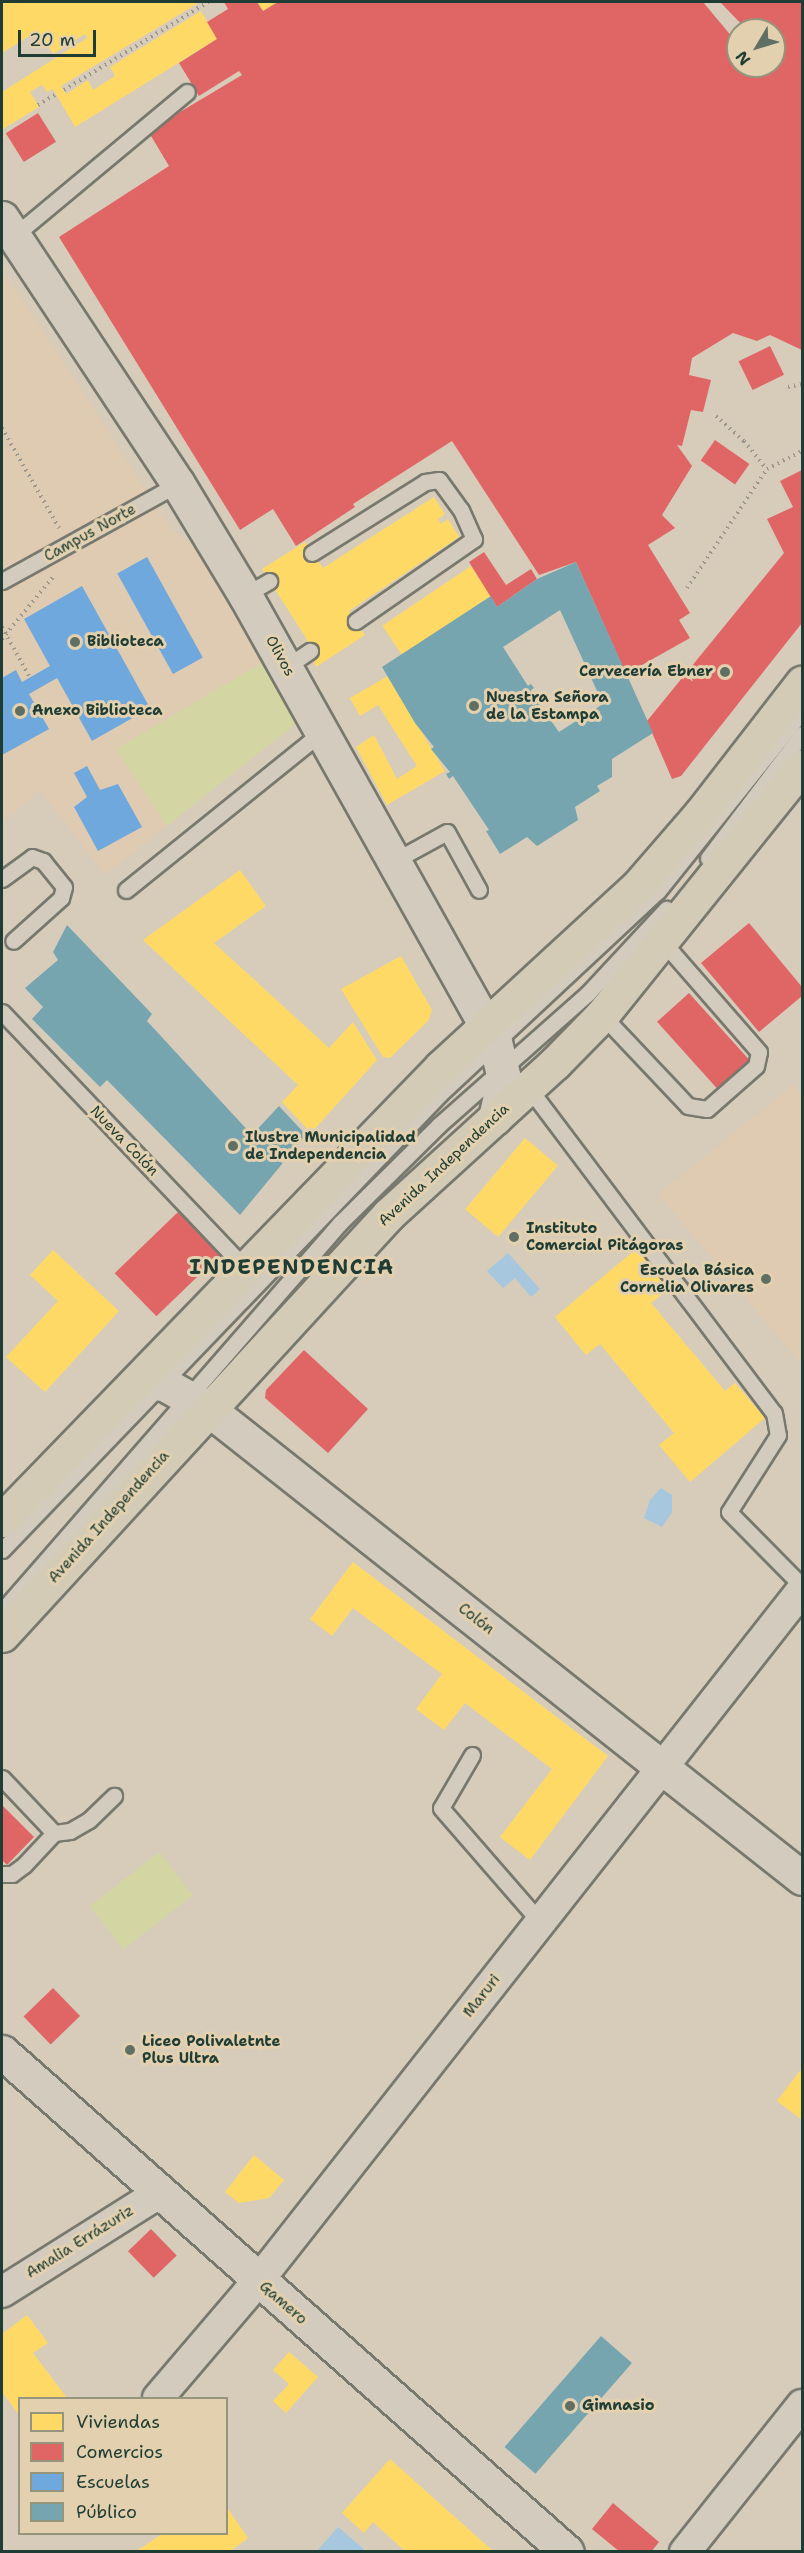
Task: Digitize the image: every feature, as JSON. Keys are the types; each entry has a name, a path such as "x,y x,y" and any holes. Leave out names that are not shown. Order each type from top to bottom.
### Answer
{"main road":[{"name":"Avenida Independencia","path":"2,1520 181,1389 389,1214 495,1118 503,1056 606,919 650,873 802,683"},
{"name":"Avenida Independencia","path":"2,1635 181,1389 247,1270 441,1067 503,1056 602,1015 663,942 802,766"}],"street":[{"name":"Olivos","path":"8,227 178,484 257,588 298,659 322,732 503,1056"},
{"name":"Colón","path":"181,1389 802,1878"},
{"name":"Maruri","path":"159,2397 258,2281 802,1588"},
{"name":"Gamero","path":"2,2052 258,2281 567,2552"},
{"name":"Amalia Errázuriz","path":"2,2292 159,2193"},
{"path":"685,2552 802,2405"}],"lane":[{"path":"8,227 186,92"},
{"path":"312,553 425,482 439,480 461,510 474,539 356,621"},
{"name":"Campus Norte","path":"2,581 178,484"},
{"path":"2,1551 181,1389 503,1056 658,891 802,711"},
{"path":"126,890 322,732"},
{"path":"2,1611 181,1389 413,1122 588,993 655,923 802,734"},
{"path":"394,861 447,832 479,890"},
{"path":"2,879 32,856 43,861 64,887 61,898 13,941"},
{"path":"602,1015 688,1106 706,1109 756,1066 759,1052 663,942"},
{"name":"Nueva Colón","path":"2,1012 247,1270"},
{"path":"503,1056 774,1413 778,1435 729,1512 802,1588"},
{"path":"472,1755 441,1808 540,1922"},
{"path":"2,1778 54,1833"},
{"path":"2,1874 12,1874 24,1866 54,1833 70,1832 89,1820 114,1796"}],"path":[{"path":"64,90 208,2"},
{"path":"38,105 56,94"},
{"path":"789,387 802,384"},
{"path":"716,416 744,441 767,470"},
{"path":"2,428 68,545"},
{"path":"687,588 767,470 802,451"},
{"path":"2,639 59,570"},
{"path":"2,627 30,678"}],"shaded area":[{"path":"2,268 171,528 210,560 299,721 105,875 40,790 2,823"},
{"name":"Escuela Básica Cornelia Olivares","path":"794,1084 802,1095 802,1365 658,1194"}],"green space":[{"path":"266,660 299,721 167,826 116,749"},
{"path":"159,1852 193,1895 124,1950 90,1906"}],"water":[{"path":"508,1253 540,1289 531,1297 515,1278 503,1288 487,1271"},
{"path":"661,1488 672,1495 672,1512 662,1527 644,1518 650,1500"},
{"path":"338,2527 364,2549 362,2551 317,2551"}],"building: Viviendas":[{"path":"2,2 200,2 61,86 66,94 88,80 93,90 115,76 110,67 201,11 217,39 75,127 53,89 47,92 42,85 30,92 39,107 3,129 2,92 87,38 85,34 53,54 48,45 43,48 34,33 2,53"},
{"path":"257,2 278,2 263,11"},
{"path":"434,497 445,514 438,519 441,524 448,519 459,537 349,611 365,635 316,667 306,638 262,569 305,542 323,568"},
{"path":"471,566 491,596 402,656 382,626"},
{"path":"388,676 445,771 387,805 356,747 374,735 397,779 417,766 378,705 360,716 350,698"},
{"path":"240,870 266,906 214,943 329,1048 353,1022 377,1060 311,1133 282,1102 298,1085 143,940"},
{"path":"401,956 432,1010 428,1021 390,1058 383,1057 341,989"},
{"path":"525,1138 558,1166 498,1237 465,1209"},
{"path":"637,1248 670,1288 651,1303 725,1391 735,1383 765,1418 690,1482 659,1445 674,1433 600,1344 586,1355 555,1317"},
{"path":"53,1250 119,1311 45,1392 6,1357 58,1301 30,1275"},
{"path":"353,1562 608,1756 530,1860 500,1837 552,1769 465,1703 444,1730 416,1709 442,1674 353,1608 332,1636 310,1619"},
{"path":"802,2068 802,2120 777,2101"},
{"path":"254,2155 284,2180 269,2198 239,2203 225,2192"},
{"path":"27,2315 48,2343 33,2353 66,2397 18,2397 18,2413 2,2392 2,2334"},
{"path":"289,2352 318,2377 286,2413 273,2401 289,2384 273,2370"},
{"path":"390,2459 494,2552 406,2552 373,2522 364,2533 342,2513"},
{"path":"228,2509 248,2538 229,2552 135,2552 160,2535 228,2535"}],"building: Comercios":[{"path":"224,2 257,2 263,11 278,2 703,2 726,30 726,78 786,78 786,18 735,18 720,2 802,2 802,350 770,335 757,341 733,333 692,358 689,375 711,380 703,412 691,410 682,446 677,445 692,466 662,515 675,528 648,545 690,613 679,620 690,638 626,674 576,562 539,575 452,441 353,504 355,507 296,546 273,509 240,530 59,237 169,166 148,131 242,75 239,71 199,96 179,63 217,39 207,22 228,9"},
{"path":"38,113 56,142 24,162 6,133"},
{"path":"770,346 784,375 753,390 739,361"},
{"path":"715,440 749,464 735,485 701,460"},
{"name":"Cervecería Ebner","path":"802,470 802,623 681,776 672,779 647,721 784,553 767,519 793,507 780,481"},
{"path":"484,552 506,585 531,569 537,579 497,607 469,562"},
{"path":"749,923 802,987 802,996 759,1032 701,963"},
{"path":"689,993 751,1061 719,1090 657,1022"},
{"path":"178,1212 220,1255 156,1316 115,1273"},
{"path":"304,1350 368,1409 328,1453 265,1398 266,1390"},
{"path":"2,1805 34,1837 7,1865 2,1860"},
{"path":"53,1988 80,2016 51,2045 24,2016"},
{"path":"151,2229 177,2256 154,2278 128,2251"},
{"path":"613,2503 659,2542 651,2552 620,2552 592,2529"}],"building: Escuelas":[{"path":"147,557 203,658 173,674 117,573"},
{"name":"Biblioteca","path":"82,586 150,708 92,741 57,678 29,694 49,729 2,755 2,678 16,670 22,682 50,666 24,619"},
{"path":"87,766 100,790 118,784 142,827 98,851 74,807 87,797 74,773"}],"building: Público":[{"name":"Nuestra Señora de la Estampa","path":"576,562 653,733 612,759 612,777 597,786 600,791 575,807 578,820 537,846 527,837 500,854 486,831 489,830 453,776 449,779 446,774 450,772 431,749 434,747 415,723 382,667 491,596 497,607 537,579","holes":["560,610 603,704 559,732 547,715 551,713 548,708 544,711 531,690 534,688 531,684 528,686 503,647"]},
{"path":"67,925 152,1014 147,1021 252,1135 279,1106 306,1135 240,1215 107,1080 100,1087 32,1019 43,1007 25,988 58,960 53,952"},
{"name":"Gimnasio","path":"601,2336 632,2363 536,2474 505,2447"}],"place":[{"name":"Biblioteca","path":"75,642"},
{"name":"Cervecería Ebner","path":"725,672"},
{"name":"Nuestra Señora de la Estampa","path":"474,706"},
{"name":"Anexo Biblioteca","path":"20,711"},
{"name":"Ilustre Municipalidad de Independencia","path":"233,1146"},
{"name":"Instituto Comercial Pitágoras","path":"514,1237"},
{"name":"Escuela Básica Cornelia Olivares","path":"766,1279"},
{"name":"Liceo Polivaletnte Plus Ultra","path":"130,2050"},
{"name":"Gimnasio","path":"570,2406"}],"district":[{"name":"INDEPENDENCIA","path":"292,1267"}]}
